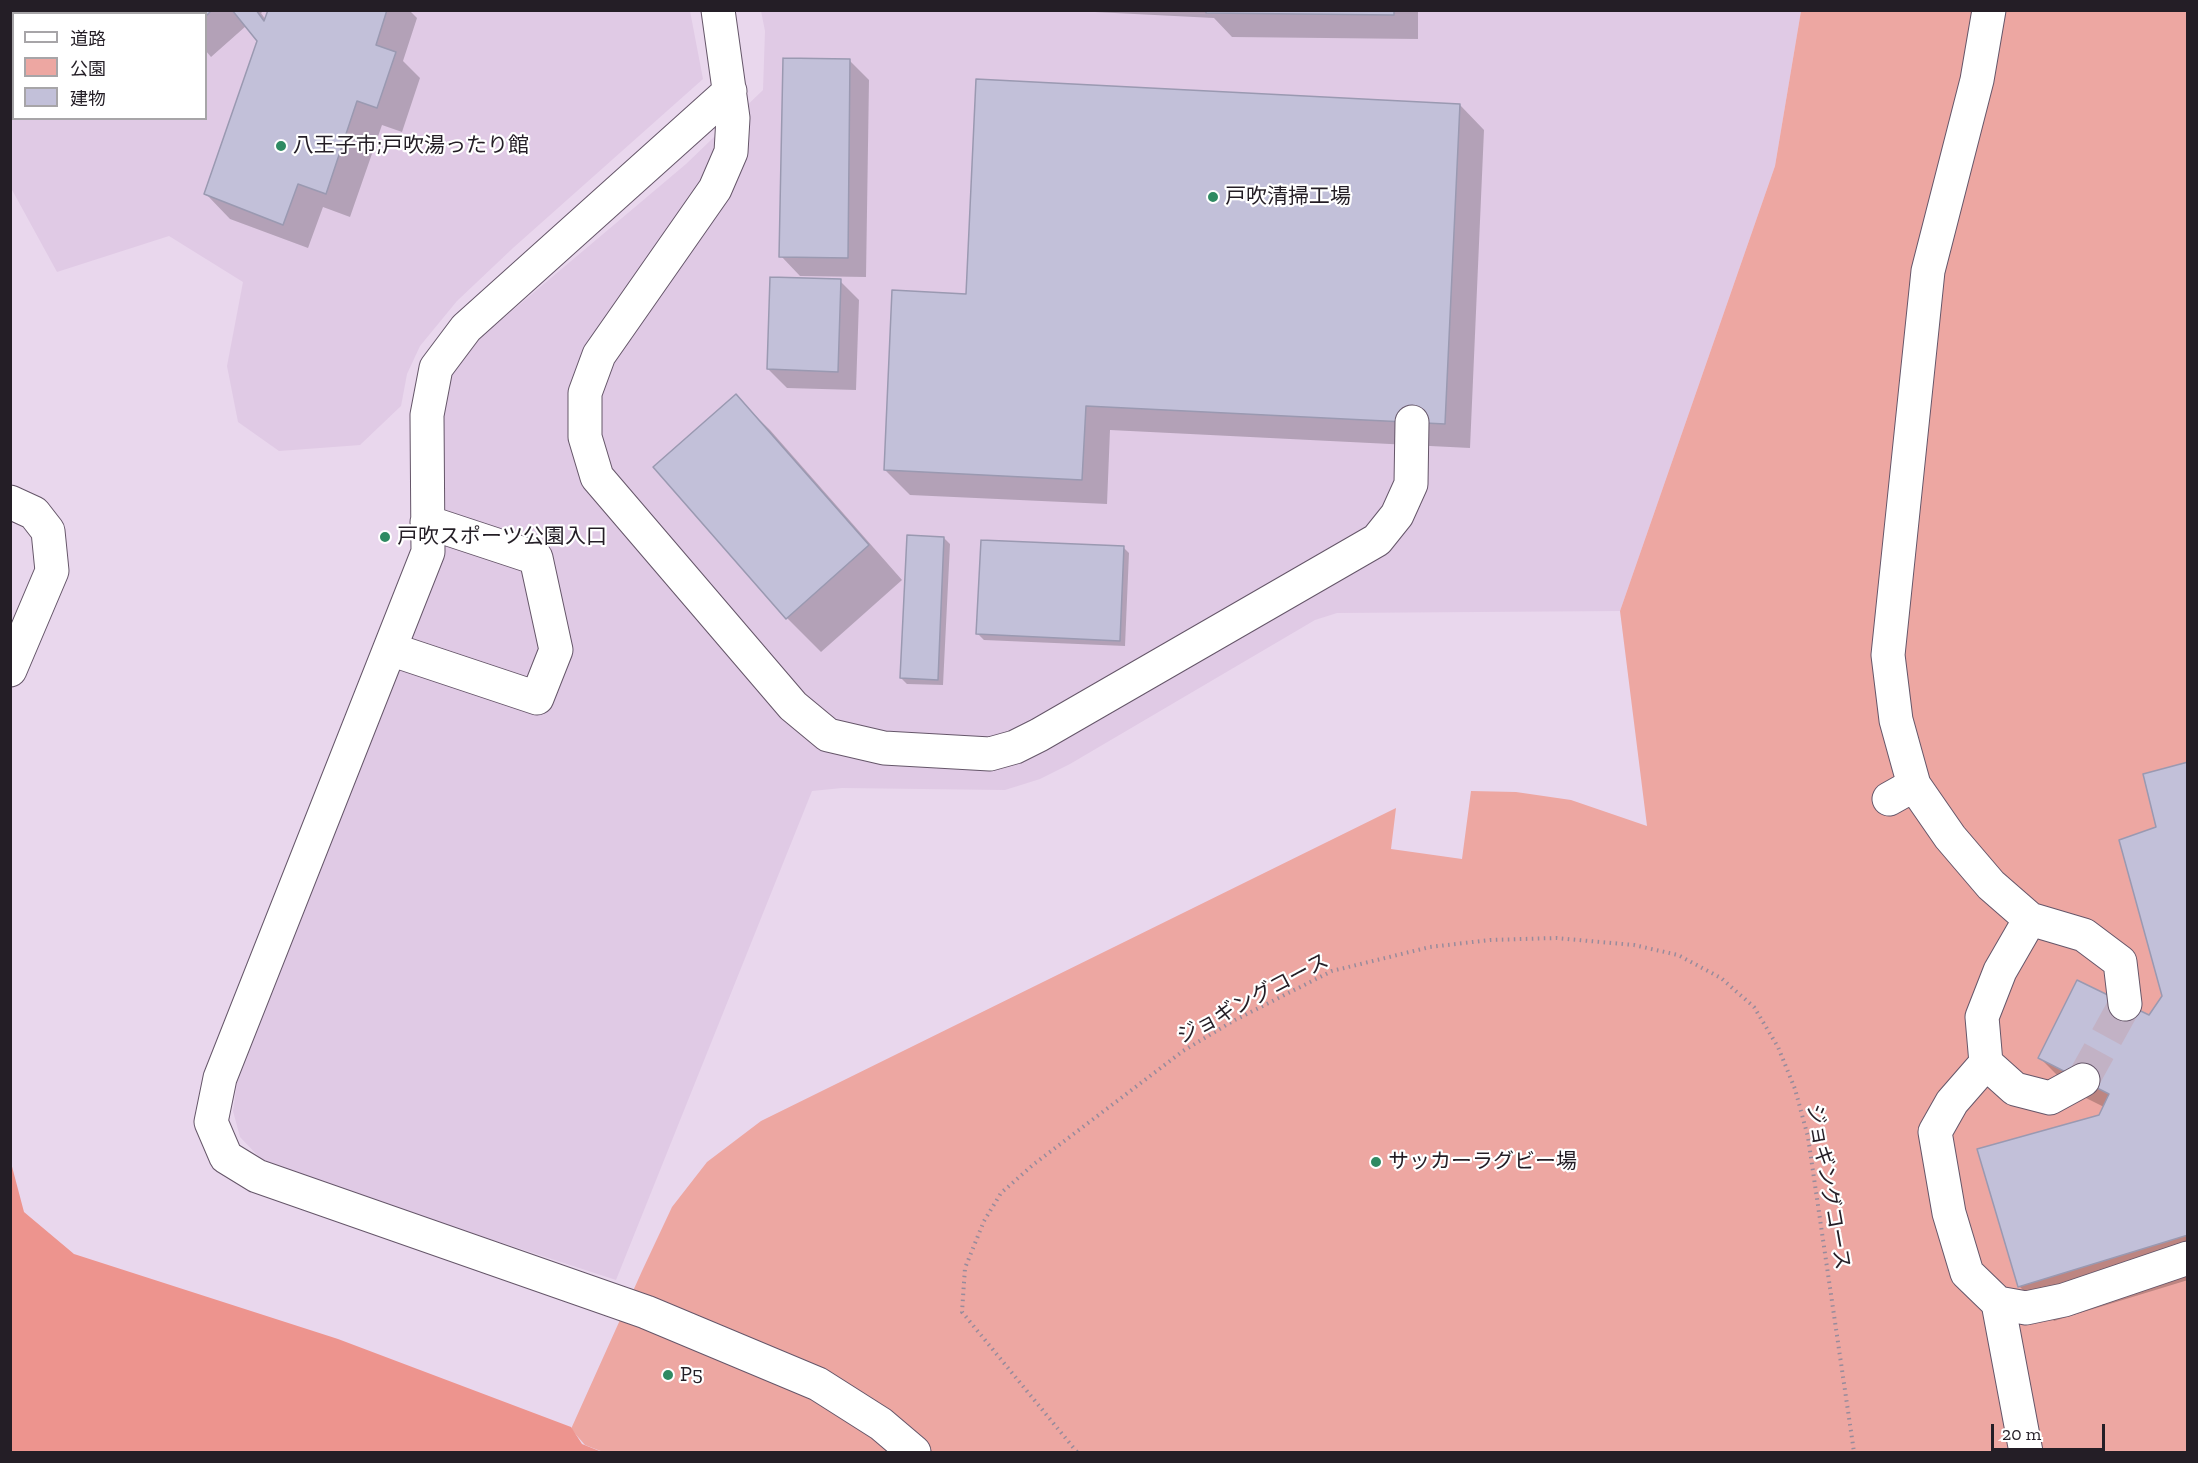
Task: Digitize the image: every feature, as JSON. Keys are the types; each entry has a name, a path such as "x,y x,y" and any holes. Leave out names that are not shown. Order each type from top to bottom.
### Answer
{"street":[{"path":"718,10 734,118 731,152 715,189 599,355 585,393 585,437 597,477 793,706 828,735 884,748 990,754 1016,747 1040,735 1377,540 1397,515 1411,484 1412,422"},
{"path":"1989,10 1977,80 1928,271 1888,655 1896,720 1901,792 1950,837 1991,885 2030,919 2084,935 2120,962 2125,1004"},
{"path":"730,91 466,328 436,368 427,415 428,552 220,1078 211,1122 226,1157 257,1176 646,1312 818,1384 881,1424 914,1452"},
{"path":"10,502 34,513 48,531 52,571 10,670"},
{"path":"390,649 537,698 556,650 536,558 428,522"},
{"path":"2030,919 2000,970 1982,1017 1986,1063 2015,1089 2050,1098 2083,1080"},
{"path":"1986,1063 1952,1102 1935,1132 1949,1213 1967,1273 1998,1303 2026,1308 2064,1300 2187,1258"},
{"path":"1998,1303 2025,1452"}],"path":[{"name":"ジョギングコース","path":"1077,1452 962,1312 965,1268 984,1221 1001,1193 1034,1164 1183,1051 1233,1021 1332,971 1430,947 1490,940 1556,938 1634,945 1678,956 1721,978 1754,1007 1778,1047 1795,1089 1808,1137 1854,1452"}],"shaded area":[{"path":"10,11 690,11 703,79 513,248 457,301 420,346 407,374 401,406 360,445 279,451 238,422 227,366 243,282 169,236 57,272 11,188"},
{"path":"761,11 1801,11 1775,166 1620,611 1337,613 1315,620 1070,764 1040,779 1005,790 842,788 812,791 616,1280 291,1174 261,1159 240,1137 233,1111 237,1083 445,553 443,410 453,373 468,348 686,164 763,90 765,31"},
{"path":"10,1159 24,1212 74,1254 338,1339 571,1427 582,1444 602,1452 11,1452"}],"green space":[{"path":"1801,11 2187,11 2187,1452 603,1452 585,1445 571,1429 672,1207 707,1162 761,1121 1396,808 1391,849 1462,859 1471,791 1516,792 1571,800 1647,826 1620,611 1775,166"}],"building":[{"path":"167,10 212,10 207,15 207,12 168,12"},
{"name":"八王子市;戸吹湯ったり館","path":"232,10 256,10 264,21 268,10 387,10 376,45 396,52 377,108 357,101 326,194 298,184 283,225 204,194 257,41"},
{"path":"1206,10 1394,10 1394,15 1206,13"},
{"path":"783,58 850,59 848,258 779,257"},
{"name":"戸吹清掃工場","path":"976,79 1460,104 1445,424 1086,406 1082,480 884,470 892,290 966,294"},
{"path":"770,277 841,279 838,372 767,369"},
{"path":"736,394 869,545 786,619 653,467"},
{"path":"907,535 944,537 938,680 900,678"},
{"path":"981,540 1124,546 1120,641 976,634"},
{"path":"2188,762 2188,1235 2018,1287 1977,1149 2099,1115 2109,1094 2038,1058 2077,980 2149,1015 2162,996 2119,840 2156,827 2143,774"}],"tunnel":[{"path":"2083,1080 2125,1004"}],"place":[{"name":"八王子市;戸吹湯ったり館","path":"281,146"},
{"name":"戸吹清掃工場","path":"1213,197"},
{"name":"戸吹スポーツ公園入口","path":"385,537"},
{"name":"サッカーラグビー場","path":"1376,1162"},
{"name":"P5","path":"668,1375"}]}
